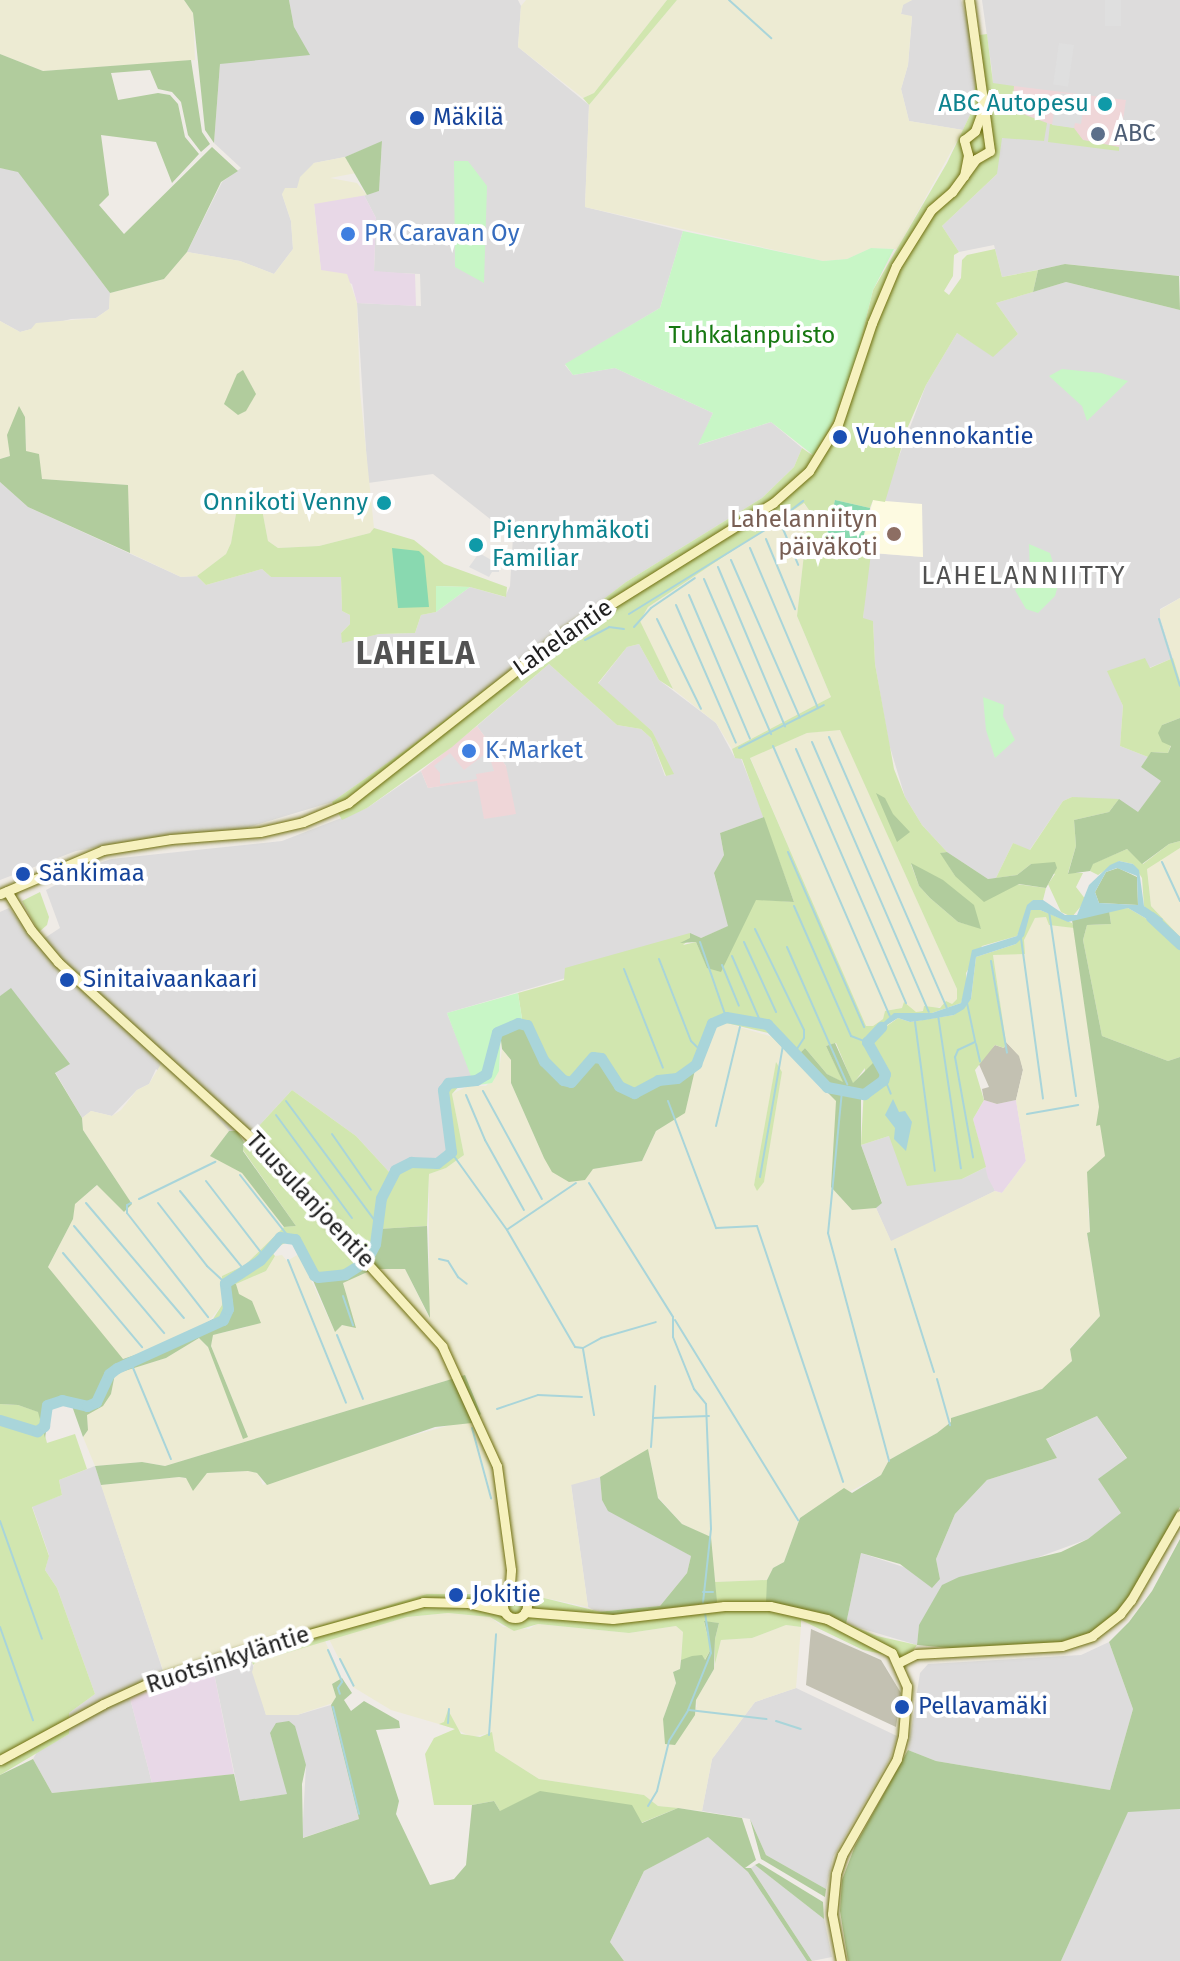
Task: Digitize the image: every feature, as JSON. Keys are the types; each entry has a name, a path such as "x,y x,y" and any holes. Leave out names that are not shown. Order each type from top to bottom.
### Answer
{"street":[{"name":"Lahelantie","path":"969,0 983,109 991,140 990,151 972,157"},
{"name":"Lahelantie","path":"4,892 103,850 171,839 260,832 303,822 348,803 560,636 773,503 809,471 833,433 896,266 919,226 964,177 972,157 964,140 975,131 983,109"},
{"path":"975,131 987,133"},
{"name":"Tuusulanjoentie","path":"4,892 58,962 245,1131 429,1329 457,1374 497,1466 511,1570 524,1604"},
{"path":"898,1663 916,1654 1062,1646 1092,1636 1120,1614 1131,1600 1180,1515"},
{"name":"Tuusulanjoentie","path":"506,1603 511,1570"},
{"name":"Ruotsinkyläntie","path":"0,1760 78,1716 191,1668 400,1606 423,1602 506,1603"},
{"path":"506,1603 517,1618 524,1604"},
{"path":"506,1603 613,1619 698,1608 770,1606 809,1612 885,1647 898,1663 907,1686 901,1747 842,1855 836,1874 832,1914 841,1961"}],"shaded area":[{"path":"0,0 184,0 193,13 195,60 43,71 0,54"},
{"path":"289,0 518,0 521,6 518,47 589,105 585,207 683,231 660,308 565,365 573,375 615,368 713,413 699,445 771,422 802,448 794,467 762,498 626,582 407,749 332,802 223,835 119,843 76,851 0,880 0,482 28,507 181,577 197,576 206,585 262,569 271,577 341,577 342,611 350,615 350,624 341,633 343,642 379,634 415,633 421,615 436,612 470,587 505,597 510,586 513,537 433,474 368,483 357,303 421,306 420,274 374,272 376,218 364,195 379,191 382,142 345,157 314,163 297,188 282,194 291,221 293,249 274,274 240,261 187,252 222,182 241,168 214,143 220,64 294,27"},
{"path":"526,0 667,0 594,93 583,98 518,47 521,6"},
{"path":"677,0 912,0 903,5 901,14 912,16 908,65 901,89 909,121 963,130 897,249 871,248 847,259 823,261 585,207 589,105"},
{"path":"912,0 961,0 972,36 976,82 971,113 963,130 909,121 901,89 908,65 912,17 901,14 903,4"},
{"path":"982,0 1180,0 1180,276 1066,264 1002,277 994,245 959,252 942,226 997,174 992,71"},
{"path":"1105,0 1121,0 1121,26 1105,26"},
{"path":"1059,43 1074,45 1068,87 1053,85"},
{"path":"1014,86 1126,100 1119,147 1083,140 1077,134 1012,110"},
{"path":"1061,93 1091,97 1090,112 1083,111 1081,124 1075,123 1074,128 1052,125 1056,97 1060,98"},
{"path":"345,157 356,173 330,178 357,183 367,195 314,204 321,270 347,274 357,303 360,391 374,528 370,533 319,546 278,548 268,541 261,504 236,514 226,554 197,576 181,577 130,553 127,485 42,479 26,451 25,417 19,407 8,435 10,456 0,459 0,321 20,332 31,329 36,323 96,318 109,309 110,293 164,279 187,252 240,261 274,274 293,249 291,221 282,194 285,188 297,188 300,177 314,163"},
{"path":"0,168 18,171 110,293 109,309 96,318 71,319 20,332 0,321"},
{"path":"364,195 376,218 374,271 415,274 416,306 357,303 352,284 321,271 314,203"},
{"path":"1066,282 1180,310 1180,598 1160,609 1173,658 1149,668 1108,671 1123,706 1120,746 1148,757 1141,767 1162,780 1138,813 1072,797 1063,801 1029,851 1013,843 996,878 988,879 947,852 922,825 905,797 889,744 875,664 873,622 863,619 866,572 871,553 923,557 891,503 885,502 887,488 926,385 957,333 993,356 1018,334 996,303"},
{"name":"Lahelanniityn päiväkoti","path":"873,500 922,504 923,557 860,552"},
{"path":"803,503 809,510 797,616 831,697 732,749 716,723 673,689 639,621 648,607"},
{"path":"479,553 495,562 499,561 499,572 492,572 489,577 469,567"},
{"path":"1180,598 1180,681 1160,610"},
{"path":"639,644 659,680 716,723 735,758 740,756 764,817 720,833 724,855 714,874 729,926 701,938 447,1013 473,1079 449,1082 442,1089 448,1148 441,1160 403,1165 390,1173 356,1136 292,1090 244,1142 238,1131 229,1131 156,1069 149,1084 137,1090 112,1116 91,1111 82,1118 55,1072 69,1064 11,989 0,996 0,912 9,908 37,943 60,928 46,890 91,866 111,859 282,841 367,808 421,771 428,788 477,780 506,766 477,726 549,664 617,725 641,729 651,738 665,776 673,774 652,731 598,684 627,647"},
{"path":"477,726 506,766 516,814 484,819 477,781 428,788 421,771"},
{"path":"840,729 957,989 957,999 952,1004 916,1012 902,1008 885,1011 883,1019 866,1027 750,757 807,733"},
{"path":"488,752 494,771 476,774 477,779 440,784 440,773 434,766 450,753 464,770"},
{"path":"1180,848 1180,937 1151,906 1147,868"},
{"path":"1047,917 1049,924 1074,928 1106,1156 1096,1164 1088,1210 1090,1232 1087,1234 1100,1316 1070,1348 1072,1361 1058,1376 1042,1389 951,1418 951,1422 937,1433 889,1460 881,1475 800,1518 784,1562 773,1568 767,1580 715,1582 710,1537 682,1524 658,1497 648,1450 600,1477 571,1485 588,1607 540,1597 531,1586 507,1583 491,1594 465,1593 164,1673 101,1485 179,1477 198,1481 207,1473 248,1471 258,1473 263,1485 351,1453 481,1415 465,1375 165,1466 142,1462 95,1466 83,1437 88,1430 87,1415 111,1394 115,1374 166,1358 199,1338 208,1347 248,1437 211,1346 212,1335 247,1327 236,1284 266,1271 275,1256 282,1255 287,1261 299,1254 335,1332 341,1325 355,1327 343,1283 374,1269 405,1269 429,1317 429,1174 446,1168 464,1155 452,1094 468,1086 486,1086 499,1071 502,1049 511,1060 511,1083 544,1158 593,1169 642,1161 656,1131 685,1112 695,1070 717,1025 726,1023 776,1038 819,1087 837,1101 831,1187 852,1210 876,1208 891,1241 995,1191 1002,1193 1026,1161 1016,1100 1023,1070 1019,1056 1006,1042 993,955 1016,952 1035,918","holes":["776,1063 782,1072 764,1181 757,1190 754,1185"]},
{"path":"1006,1042 1020,1056 1023,1070 1016,1100 997,1104 984,1100 982,1089 989,1087 978,1062 995,1045 1004,1048"},
{"path":"161,1064 202,1100 229,1131 211,1156 242,1172 284,1227 245,1265 222,1276 222,1305 205,1326 143,1354 122,1359 48,1267 73,1219 74,1204 98,1185 124,1212 132,1204 83,1130 82,1118 91,1111 112,1116 121,1110 137,1090 149,1084"},
{"path":"984,1100 997,1104 1016,1100 1026,1161 1002,1193 995,1191 988,1178 973,1119"},
{"path":"889,1136 962,1179 986,1167 995,1191 891,1242 876,1208 882,1202 861,1145"},
{"path":"1097,1416 1127,1459 1122,1513 1088,1539 1017,1565 919,1625 917,1645 846,1624 861,1553 940,1579 936,1559 955,1514 987,1480 1057,1458 1045,1440"},
{"path":"95,1466 165,1677 129,1694 152,1783 52,1793 33,1759 37,1752 69,1734 69,1713 95,1694 57,1588 45,1570 49,1555 32,1506 62,1495 59,1480"},
{"path":"600,1477 602,1500 691,1556 687,1573 660,1606 597,1612 588,1607 571,1484"},
{"path":"448,1613 490,1617 503,1627 529,1629 537,1624 629,1633 676,1626 683,1632 680,1669 673,1672 676,1683 663,1719 697,1707 696,1700 714,1669 721,1640 752,1638 786,1625 801,1627 796,1688 755,1702 712,1759 702,1811 658,1806 644,1795 539,1779 495,1751 486,1734 471,1737 456,1729 391,1710 353,1687 329,1639 407,1617"},
{"path":"811,1629 881,1660 901,1693 896,1727 806,1685"},
{"path":"325,1641 342,1678 332,1684 336,1697 333,1703 297,1715 266,1715 252,1672 255,1662"},
{"path":"1109,1642 1133,1709 1110,1790 936,1761 908,1750 920,1673 928,1664 1081,1655"},
{"path":"248,1647 266,1715 297,1715 331,1705 359,1819 302,1838 306,1765 270,1733 288,1794 240,1801 211,1658"},
{"path":"211,1658 234,1774 152,1783 129,1694"},
{"path":"796,1688 897,1736 890,1758 833,1857 826,1889 766,1855 750,1819 702,1811 712,1759 755,1702"},
{"path":"1180,1809 1180,1961 1061,1961 1128,1811"},
{"path":"708,1836 748,1872 807,1961 624,1961 610,1942 644,1871"},
{"path":"755,1865 824,1919 832,1957 812,1961 751,1868"}],"green space":[{"path":"184,0 289,0 294,27 310,55 220,64 214,143 205,130 193,13"},
{"path":"667,0 677,0 589,105 583,98 594,93"},
{"path":"987,34 993,83 1014,86 1012,110 1047,123 1044,141 1002,138 997,174 942,226 959,252 954,255 953,276 944,291 949,295 961,278 962,260 967,255 995,249 1002,277 1038,270 1033,292 996,303 1018,334 993,357 957,333 926,385 907,429 885,502 873,500 870,508 835,500 823,551 858,560 860,552 871,553 863,618 873,621 875,664 894,769 905,797 922,825 947,852 941,853 955,876 1046,888 1043,900 1033,900 1017,936 982,946 966,973 967,984 961,1003 932,1013 903,1013 873,1036 898,1018 910,1022 954,1015 971,999 976,957 1016,944 1031,910 1040,910 1072,923 1074,928 1049,925 1046,917 1035,918 1024,940 1025,954 993,955 1006,1042 1004,1048 995,1045 975,1070 984,1100 973,1119 986,1167 962,1179 907,1186 889,1136 861,1145 865,1068 853,1084 836,1043 826,1046 844,1083 827,1074 805,1048 794,1059 768,1033 726,1023 717,1025 695,1070 678,1080 659,1082 632,1095 617,1088 606,1067 592,1061 573,1085 557,1081 548,1073 523,1025 518,993 564,980 565,968 690,933 691,938 683,945 696,942 707,967 756,899 794,902 742,759 735,758 732,749 831,697 797,616 809,510 804,503 648,607 640,621 673,689 659,680 639,644 627,647 598,683 652,731 674,774 666,776 651,738 641,729 617,725 549,664 452,747 367,808 342,820 332,802 407,749 626,582 762,498 794,467 802,448 812,455 833,421 857,355 873,290 947,163 971,113 976,82 972,36","holes":["840,730 957,989 957,999 952,1004 946,1001 940,1008 924,1006 923,1011 916,1012 904,1002 902,1008 885,1011 883,1019 873,1026 866,1026 750,758 807,733","911,864 981,928 958,922 930,898 919,886"]},
{"path":"0,54 43,71 191,60 202,132 210,144 201,152 188,135 181,102 172,92 158,89 150,70 111,73 118,100 158,93 170,95 178,104 185,137 199,154 172,183 156,142 101,135 109,195 99,205 124,234 212,147 238,171 221,182 187,252 164,279 110,293 18,172 0,168"},
{"path":"1050,124 1074,128 1083,140 1119,147 1119,151 1048,142"},
{"path":"382,141 379,191 367,195 345,157"},
{"path":"454,161 468,161 487,186 484,283 455,267"},
{"name":"Tuhkalanpuisto","path":"683,231 823,261 847,259 871,248 894,249 873,290 857,355 833,421 813,455 771,422 698,445 713,413 615,368 573,375 565,364 660,308"},
{"path":"1065,264 1179,276 1180,310 1066,282 1033,292 1038,270"},
{"path":"1062,369 1101,373 1128,381 1087,421 1082,406 1049,376"},
{"path":"243,370 256,394 246,411 238,415 224,404 237,374"},
{"path":"19,406 25,417 26,451 39,454 42,479 128,485 130,553 28,507 0,482 0,459 10,456 7,435"},
{"path":"835,500 870,508 858,559 823,551"},
{"path":"245,501 261,504 268,541 278,548 319,546 370,533 374,528 414,540 444,564 507,587 506,597 470,587 436,586 436,612 421,615 415,633 379,634 342,643 341,633 350,624 350,615 342,611 341,577 271,577 262,569 206,585 197,576 226,554 236,514"},
{"path":"1029,544 1050,553 1059,582 1055,596 1038,613 1026,609 1015,590 1030,575"},
{"path":"392,548 419,551 424,556 429,607 398,608"},
{"path":"436,586 470,587 436,612"},
{"path":"1145,658 1150,668 1173,658 1180,681 1180,718 1162,725 1171,745 1168,753 1152,752 1148,757 1120,746 1123,706 1107,671"},
{"path":"983,697 1004,705 1003,716 1015,740 995,758 986,730"},
{"path":"1180,718 1180,841 1169,844 1142,864 1127,849 1093,864 1090,871 1068,874 1076,846 1074,820 1109,812 1119,799 1138,812 1161,781 1141,767 1151,752 1168,753 1171,746 1162,742 1158,733 1162,725"},
{"path":"876,793 885,798 893,814 910,832 897,842"},
{"path":"1072,797 1119,799 1109,812 1074,820 1076,846 1068,873 1083,873 1076,887 1086,900 1072,917 1061,912 1048,884 1055,874 1031,864 1017,875 996,878 1013,843 1030,850 1063,801"},
{"path":"764,817 794,902 756,900 721,972 707,968 696,942 680,943 690,938 690,933 701,938 728,926 714,873 724,855 720,833"},
{"path":"1180,841 1180,848 1147,869 1151,906 1180,937 1180,1057 1168,1061 1102,1036 1083,940 1087,925 1111,924 1109,910 1128,908 1159,926 1144,906 1142,878 1133,864 1119,861 1098,875 1090,871 1092,864 1127,849 1143,864 1169,844"},
{"path":"947,852 988,879 1017,875 1031,864 1055,862 1057,868 1046,888 1019,884 984,902 955,876 940,853"},
{"path":"911,863 943,880 974,905 981,929 958,922 930,898 919,886"},
{"path":"1118,868 1137,877 1138,905 1099,903 1095,892 1106,872"},
{"path":"40,892 49,917 47,925 39,932 22,901"},
{"path":"1109,910 1111,924 1087,925 1083,940 1102,1036 1168,1061 1180,1057 1180,1507 1117,1612 1090,1633 1057,1643 961,1649 917,1645 919,1625 942,1585 959,1577 1061,1552 1088,1539 1121,1513 1098,1479 1127,1458 1097,1416 1046,1439 1057,1458 987,1480 955,1514 936,1559 940,1579 932,1588 900,1564 861,1553 846,1624 818,1612 766,1603 767,1580 773,1568 784,1562 800,1518 844,1488 852,1493 881,1475 889,1460 937,1433 951,1422 951,1418 1042,1389 1072,1361 1070,1349 1100,1316 1087,1233 1090,1232 1087,1172 1105,1156 1100,1125 1096,1126 1099,1107 1072,920"},
{"path":"11,988 70,1064 55,1073 82,1118 83,1130 132,1204 124,1212 97,1185 75,1204 73,1219 48,1267 123,1359 171,1343 213,1319 218,1325 228,1321 233,1302 228,1282 236,1284 239,1294 252,1301 261,1323 213,1335 211,1346 248,1437 243,1439 208,1347 199,1338 166,1358 115,1374 111,1394 103,1406 87,1415 88,1430 83,1437 72,1406 60,1404 50,1408 45,1438 38,1412 18,1405 0,1404 0,996"},
{"path":"518,993 523,1025 501,1032 499,1071 492,1083 457,1088 472,1079 447,1013"},
{"path":"523,1025 549,1073 557,1081 572,1085 592,1061 601,1061 617,1088 632,1095 659,1082 678,1080 695,1070 685,1113 656,1131 642,1161 593,1169 585,1180 569,1182 552,1172 511,1083 511,1060 502,1049 500,1032"},
{"path":"835,1043 853,1083 880,1056 885,1064 884,1081 861,1097 861,1145 882,1203 876,1208 852,1210 831,1187 836,1101 794,1059 805,1048 827,1074 843,1082 826,1046"},
{"path":"776,1062 782,1072 764,1182 757,1191 754,1185"},
{"path":"473,1079 461,1084 452,1094 464,1155 446,1168 429,1174 427,1226 378,1229 368,1261 346,1278 312,1278 292,1240 270,1250 275,1256 266,1271 236,1284 228,1282 234,1302 228,1321 218,1325 213,1319 222,1305 222,1276 245,1265 284,1227 296,1226 243,1150 244,1142 292,1090 356,1136 390,1173 403,1165 441,1160 448,1148 442,1089 448,1082"},
{"path":"229,1131 237,1131 244,1142 243,1151 296,1226 284,1227 242,1173 210,1156"},
{"path":"427,1226 430,1318 405,1269 374,1269 343,1283 356,1328 342,1325 335,1332 312,1278 338,1279 357,1273 368,1261 378,1229"},
{"path":"465,1375 481,1414 472,1423 435,1427 267,1485 257,1473 248,1471 207,1473 193,1491 186,1478 179,1477 101,1485 95,1466 142,1462 165,1466"},
{"path":"0,1404 18,1405 39,1412 47,1443 75,1434 87,1469 59,1480 62,1495 32,1507 49,1556 45,1570 57,1588 95,1694 69,1713 69,1734 0,1775"},
{"path":"648,1449 658,1498 682,1524 711,1537 717,1602 613,1615 597,1612 660,1606 687,1573 691,1556 608,1511 602,1500 600,1477"},
{"path":"1180,1539 1180,1809 1128,1812 1061,1961 848,1961 840,1911 842,1880 855,1846 908,1750 936,1761 1110,1790 1133,1709 1109,1642 1152,1591"},
{"path":"767,1580 767,1603 819,1612 877,1636 917,1645 907,1659 863,1650 801,1620 801,1627 786,1625 752,1638 721,1640 715,1664 715,1639 719,1623 704,1622 711,1649 704,1661 681,1660 683,1632 676,1626 629,1633 538,1624 514,1631 490,1617 448,1613 407,1617 253,1665 248,1647 427,1594 491,1594 507,1583 531,1586 540,1597 613,1615 716,1602 715,1582"},
{"path":"704,1621 719,1623 714,1669 696,1700 695,1715 675,1745 665,1744 663,1719 676,1683 673,1672 680,1669 681,1660 702,1655 705,1660 711,1649"},
{"path":"342,1678 352,1693 344,1700 351,1711 364,1701 399,1721 400,1728 376,1730 399,1801 396,1814 430,1885 454,1879 466,1865 472,1805 494,1801 500,1811 540,1791 632,1805 642,1823 678,1808 742,1818 756,1860 745,1868 751,1868 812,1961 807,1961 748,1872 708,1837 644,1871 610,1942 624,1961 0,1961 0,1775 33,1759 52,1793 234,1774 240,1801 287,1794 270,1733 276,1723 289,1721 295,1726 306,1765 302,1784 303,1838 359,1819 331,1705 336,1697 332,1684"},
{"path":"448,1710 461,1734 480,1737 492,1732 495,1751 539,1779 644,1795 658,1806 678,1808 641,1823 500,1811 494,1801 472,1805 434,1805 425,1754 434,1738 455,1729 439,1724 444,1722"},
{"path":"750,1819 766,1855 826,1889 825,1897 761,1859"},
{"path":"759,1863 823,1902 824,1919 755,1865"}],"water":[{"path":"1119,861 1133,864 1139,870 1144,906 1163,919 1159,926 1128,908 1068,922 1040,910 1031,910 1024,936 1016,944 976,957 971,999 964,1009 954,1015 925,1020 910,1022 898,1018 867,1037 894,1013 932,1013 961,1003 972,950 1017,936 1027,905 1033,900 1043,900 1065,915 1077,915 1089,885 1110,865","holes":["1117,868 1137,876 1138,905 1099,903 1095,892 1106,872"]},
{"path":"893,1099 899,1112 905,1111 912,1122 906,1151 894,1139 895,1128 885,1115"}],"waterway":[{"path":"729,0 771,38"},
{"path":"629,614 765,530 803,501"},
{"path":"783,529 798,565"},
{"path":"766,539 795,609"},
{"path":"750,548 818,708"},
{"path":"731,560 800,718"},
{"path":"718,567 785,726"},
{"path":"634,627 651,608 695,578"},
{"path":"704,579 771,734"},
{"path":"689,595 750,739"},
{"path":"676,605 736,743"},
{"path":"657,619 701,709"},
{"path":"1159,619 1180,686"},
{"path":"585,640 609,627 624,629"},
{"path":"739,748 824,705"},
{"path":"829,737 948,1011"},
{"path":"812,742 929,1012"},
{"path":"773,746 890,1016"},
{"path":"796,749 906,1003"},
{"path":"788,852 864,1027"},
{"path":"1162,862 1180,901"},
{"path":"794,906 851,1036 867,1042"},
{"path":"1049,911 1076,1096"},
{"path":"1151,917 1180,944"},
{"path":"755,929 804,1030 804,1038 795,1052"},
{"path":"1021,938 1043,1099"},
{"path":"700,942 726,1017"},
{"path":"744,942 776,1012"},
{"path":"787,947 847,1084"},
{"path":"732,956 761,1023"},
{"path":"659,959 691,1041 701,1051"},
{"path":"991,961 1007,1053"},
{"path":"722,965 739,1006"},
{"path":"624,969 663,1068"},
{"path":"967,1003 975,1042 958,1050 955,1057 973,1157"},
{"path":"938,1015 961,1168"},
{"path":"0,1420 37,1431 44,1426 47,1405 62,1400 87,1406 96,1402 109,1374 117,1368 223,1320 228,1309 225,1283 260,1260 280,1237 295,1239 318,1277 345,1274 366,1261 375,1244 381,1198 395,1170 411,1162 437,1163 451,1152 443,1090 448,1083 476,1080 486,1074 497,1032 518,1023 527,1025 544,1061 563,1080 571,1082 593,1057 601,1058 619,1086 634,1093 658,1080 677,1078 696,1064 712,1023 726,1017 767,1024 827,1087 864,1094 883,1080 885,1074 867,1042 881,1027"},
{"path":"915,1022 935,1171"},
{"path":"716,1126 740,1027"},
{"path":"760,1177 784,1039"},
{"path":"976,1044 980,1062"},
{"path":"884,1077 891,1094"},
{"path":"483,1091 542,1199"},
{"path":"842,1091 828,1233 889,1461"},
{"path":"466,1095 485,1140 524,1210"},
{"path":"286,1101 378,1225"},
{"path":"668,1101 716,1228 757,1226 843,1482"},
{"path":"1027,1114 1078,1105"},
{"path":"276,1115 352,1218"},
{"path":"332,1134 371,1190"},
{"path":"451,1152 507,1230 575,1347 583,1348 601,1338 656,1322"},
{"path":"139,1199 215,1162"},
{"path":"240,1175 288,1236"},
{"path":"206,1181 263,1255"},
{"path":"508,1229 576,1183"},
{"path":"589,1183 673,1317 673,1337 694,1389 706,1404 711,1529 703,1603"},
{"path":"180,1191 245,1271"},
{"path":"86,1203 184,1318"},
{"path":"131,1203 127,1205 127,1213 208,1317"},
{"path":"158,1203 207,1266 225,1283"},
{"path":"74,1226 164,1333"},
{"path":"895,1249 934,1372"},
{"path":"63,1253 142,1347"},
{"path":"439,1259 448,1261 458,1277 467,1284"},
{"path":"288,1260 346,1403"},
{"path":"343,1296 353,1325"},
{"path":"675,1320 798,1520"},
{"path":"337,1335 363,1399"},
{"path":"583,1349 594,1415"},
{"path":"131,1363 171,1459"},
{"path":"937,1379 950,1425"},
{"path":"653,1417 655,1386"},
{"path":"497,1409 538,1395 582,1397"},
{"path":"651,1447 653,1418 709,1416"},
{"path":"472,1428 491,1498"},
{"path":"0,1521 42,1639"},
{"path":"703,1592 713,1592"},
{"path":"648,1806 657,1791 669,1741 688,1710 711,1653 705,1613"},
{"path":"0,1627 33,1720"},
{"path":"489,1735 496,1634"},
{"path":"328,1650 342,1682 338,1688 340,1694"},
{"path":"340,1659 354,1686"},
{"path":"333,1707 359,1814"},
{"path":"448,1723 449,1709"},
{"path":"689,1710 766,1719"},
{"path":"776,1721 801,1729"}],"place":[{"name":"ABC Autopesu","path":"1105,104"},
{"name":"Mäkilä","path":"417,118"},
{"name":"ABC","path":"1098,134"},
{"name":"PR Caravan Oy","path":"348,234"},
{"name":"Vuohennokantie","path":"840,437"},
{"name":"Onnikoti Venny","path":"384,503"},
{"name":"Lahelanniityn päiväkoti","path":"894,534"},
{"name":"Pienryhmäkoti Familiar","path":"476,545"},
{"name":"K-Market","path":"469,751"},
{"name":"Sänkimaa","path":"23,874"},
{"name":"Sinitaivaankaari","path":"67,980"},
{"name":"Jokitie","path":"456,1595"},
{"name":"Pellavamäki","path":"902,1707"}],"district":[{"name":"LAHELANNIITTY","path":"1024,576"},
{"name":"LAHELA","path":"416,653"}]}
